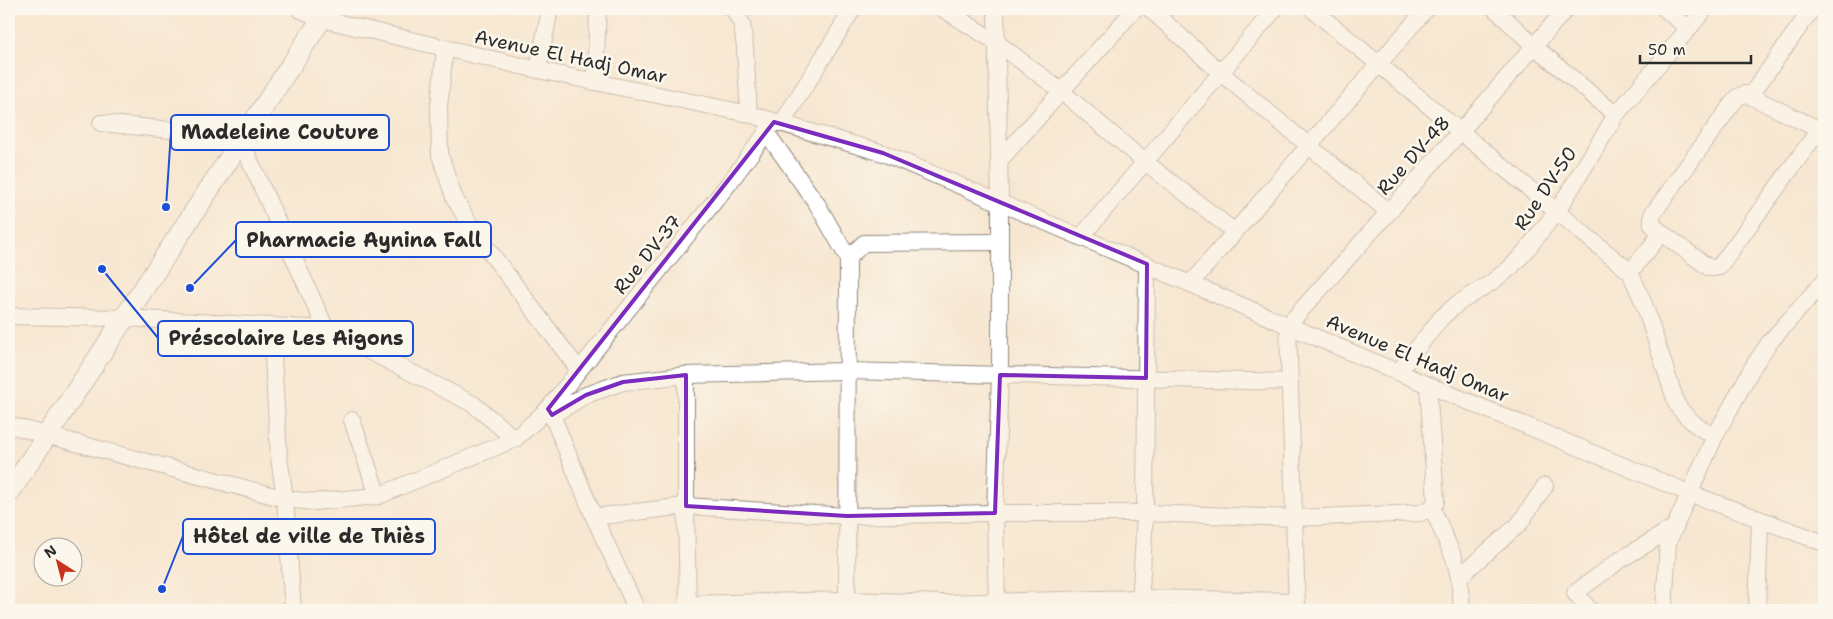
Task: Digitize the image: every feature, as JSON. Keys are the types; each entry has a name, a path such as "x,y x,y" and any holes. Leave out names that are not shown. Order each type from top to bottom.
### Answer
{"main road":[{"path":"9,493 325,14"}],"street":[{"name":"Avenue El Hadj Omar","path":"299,9 325,14 444,48 538,70 749,114 774,125 883,153 1399,371 1428,385 1689,493 1824,543"},
{"path":"538,70 550,9"},
{"path":"595,82 598,9"},
{"path":"733,9 742,24 749,114"},
{"name":"Rue DV-37","path":"550,412 579,370 774,125 853,9"},
{"path":"943,9 996,42 1061,91 1145,162 1235,232"},
{"path":"996,9 1000,202 1000,375 995,513 997,606"},
{"path":"999,161 1135,9"},
{"path":"1150,9 1221,73 1389,212"},
{"path":"1081,237 1275,9"},
{"path":"1312,9 1460,132 1558,210 1630,272 1644,304 1677,405 1686,417 1698,427 1715,436"},
{"path":"1191,283 1426,9"},
{"path":"1495,9 1534,46 1616,115"},
{"name":"Rue DV-48","path":"1288,325 1460,132 1566,9"},
{"path":"1665,9 1688,29"},
{"name":"Rue DV-50","path":"1399,371 1442,317 1457,304 1510,268 1524,253 1558,210 1616,115 1705,9"},
{"path":"1750,96 1812,9"},
{"path":"444,48 439,107 440,156 454,197 471,227 579,370"},
{"path":"1744,94 1822,131 1719,267 1708,267 1652,225 1652,215 1732,104 1744,94"},
{"path":"101,123 221,135 241,141 326,329"},
{"path":"774,125 848,258 847,605"},
{"path":"1630,272 1662,233"},
{"path":"848,258 864,243 1000,242"},
{"path":"1140,604 1145,513 1147,264"},
{"path":"1664,610 1668,542 1715,436 1754,365 1769,343 1824,281"},
{"path":"9,316 124,318 326,329 473,404 515,439"},
{"path":"271,325 279,456 285,499 293,610"},
{"path":"686,375 688,607 941,603 997,606 1140,604 1297,606 1288,325"},
{"path":"9,425 285,499 314,502 378,496 515,439 550,412 586,395 623,382 686,375 848,371 1290,382"},
{"path":"594,517 686,506 847,516 995,513 1145,513 1295,518 1420,513 1432,508 1436,501 1428,385"},
{"path":"550,412 594,517 637,610"},
{"path":"352,420 378,496"},
{"path":"1459,577 1519,524 1546,486"},
{"path":"1432,508 1454,558 1459,577 1462,610"},
{"path":"1757,610 1760,520"},
{"path":"1590,610 1575,593 1620,560 1676,526"}],"highlighted area":[{"path":"774,122 883,153 1147,264 1146,378 1000,375 995,513 847,516 686,506 686,375 623,382 586,395 552,415 548,409"}],"place":[{"name":"Madeleine Couture","path":"166,207"},
{"name":"Préscolaire Les Aigons","path":"102,269"},
{"name":"Pharmacie Aynina Fall","path":"190,288"},
{"name":"Hôtel de ville de Thiès","path":"162,589"}]}
